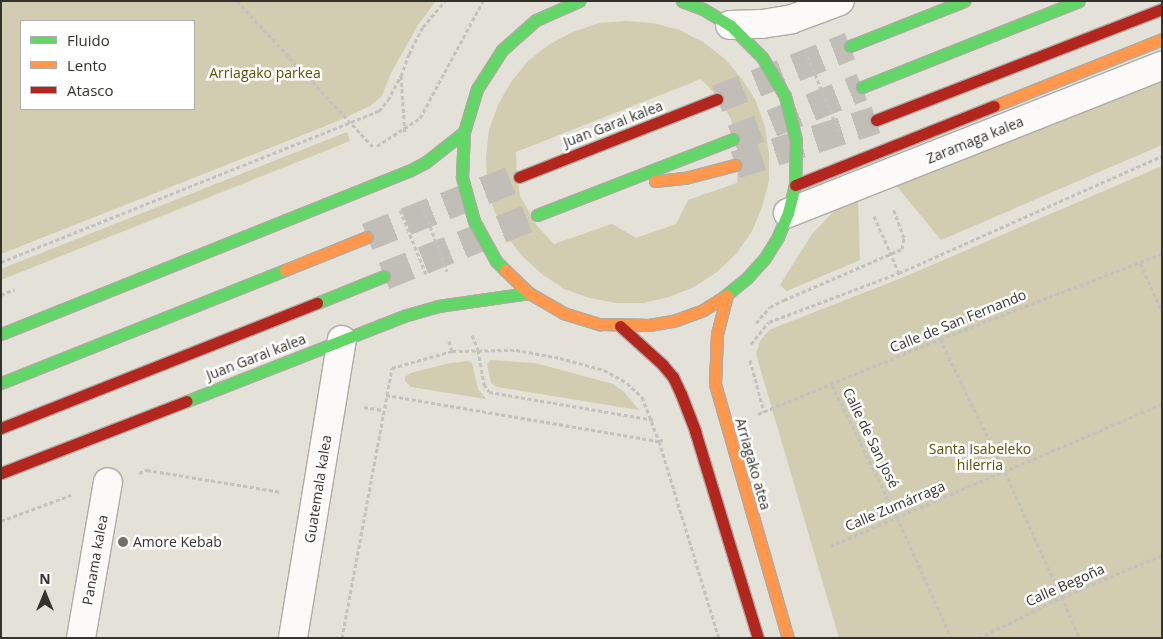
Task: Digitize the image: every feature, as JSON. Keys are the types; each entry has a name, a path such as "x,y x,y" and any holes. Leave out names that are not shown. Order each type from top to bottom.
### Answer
{"main road":[{"path":"579,1 536,15 502,50 477,89 464,132 462,177 474,221 496,261 529,293 563,313 600,324 620,326 649,326 676,320 703,310 727,295 747,278 764,259 778,237 788,213 795,185 796,140 785,96 762,57 730,25 703,9 682,1"},
{"path":"850,46 964,1"},
{"path":"862,87 1079,1"},
{"path":"876,120 1162,9"},
{"name":"Zaramaga kalea","path":"795,185 1162,39"},
{"name":"Juan Garai kalea","path":"519,177 717,99"},
{"path":"1,334 409,171 426,162 464,132"},
{"path":"536,215 733,139"},
{"path":"616,184 685,178 735,165"},
{"path":"1,383 367,237"},
{"name":"Juan Garai kalea","path":"1,428 384,276"},
{"name":"Juan Garai kalea","path":"1,473 407,315 438,306 529,293"},
{"name":"Arriagako atea","path":"727,295 717,334 714,368 715,384 788,638"},
{"path":"620,326 662,364 673,377 682,394 758,638"}],"street":[{"path":"730,25 762,24 792,19 840,1"},
{"name":"Zaramaga kalea","path":"788,213 1162,66"},
{"name":"Guatemala kalea","path":"293,638 342,340"},
{"name":"Panama kalea","path":"81,638 108,482"}],"path":[{"path":"1,262 379,112 401,76 409,54 423,27 445,1"},
{"path":"365,151 420,118 484,1"},
{"name":"Calle de San Fernando","path":"1162,156 899,273 770,322 754,339 749,351 764,412 940,339 1162,254"},
{"path":"752,332 770,307 777,303 902,249"},
{"path":"1140,262 1162,312"},
{"path":"1,295 19,288"},
{"path":"940,339 1005,472 1080,638"},
{"path":"744,348 748,340"},
{"path":"452,351 516,350 560,358 604,370 627,383 642,397 659,441 719,638"},
{"name":"Calle de San José","path":"832,385 897,517 951,638"},
{"path":"386,395 659,441"},
{"name":"Calle Zumárraga","path":"830,546 1162,404"},
{"name":"Calle Begoña","path":"979,638 1062,597 1162,555"}],"green space":[{"name":"Arriagako parkea","path":"1,1 436,1 418,25 391,73 382,96 370,106 338,121 1,254"},
{"path":"626,21 653,23 679,30 703,42 725,59 742,79 756,101 765,127 769,154 769,181 762,207 752,231 737,253 717,272 694,287 669,297 643,303 616,303 590,298 564,289 542,274 522,256 506,235 494,210 487,184 486,157 489,130 498,105 511,82 528,61 550,44 573,32 599,23","holes":["701,79 719,98 731,119 739,156 737,183 688,200 676,224 636,238 612,224 554,244 537,226 520,196 516,152"]},
{"path":"1162,79 1162,145 941,240 895,184"},
{"path":"347,132 350,141 1,280 1,269"},
{"name":"Santa Isabeleko hilerria","path":"1162,166 1162,638 839,638 756,354 760,341 769,330 904,277"},
{"path":"854,200 858,201 860,260 787,291 780,285 812,234 834,211"},
{"path":"491,360 535,363 613,384 624,392 639,410 497,387 491,383 487,364"},
{"path":"469,361 472,363 478,389 486,399 411,387 405,381 405,377 411,373 450,363"}],"tunnel":[{"path":"717,99 850,46"},
{"path":"733,139 862,87"},
{"path":"735,165 876,120"},
{"path":"367,237 519,177"},
{"path":"384,276 537,215"}],"traffic: fast":[{"path":"505,270 496,261 474,221 462,177 464,132 477,89 502,50 536,20 579,1"},
{"path":"682,1 703,9 730,25 762,57 785,96 796,140 795,185 788,213 778,237 764,259 747,278 722,298"},
{"path":"850,46 964,1"},
{"path":"862,87 1079,1"},
{"path":"1,334 409,171 426,162 464,132"},
{"path":"537,215 733,139"},
{"path":"1,383 285,270"},
{"path":"317,303 384,276"},
{"path":"187,401 407,315 438,306 529,293"}],"traffic: slow":[{"path":"994,106 1162,39"},
{"path":"655,181 685,178 735,165"},
{"path":"285,270 367,237"},
{"path":"505,270 529,293 563,313 600,324 649,325 676,320 703,310 722,298"},
{"path":"727,295 717,334 715,384 788,638"}],"traffic: jam":[{"path":"876,120 1162,9"},
{"path":"519,177 717,99"},
{"path":"795,185 994,106"},
{"path":"1,428 317,303"},
{"path":"620,326 662,364 673,377 681,394 695,431 758,638"},
{"path":"1,473 187,401"}],"place":[{"name":"Amore Kebab","path":"123,542"}]}
